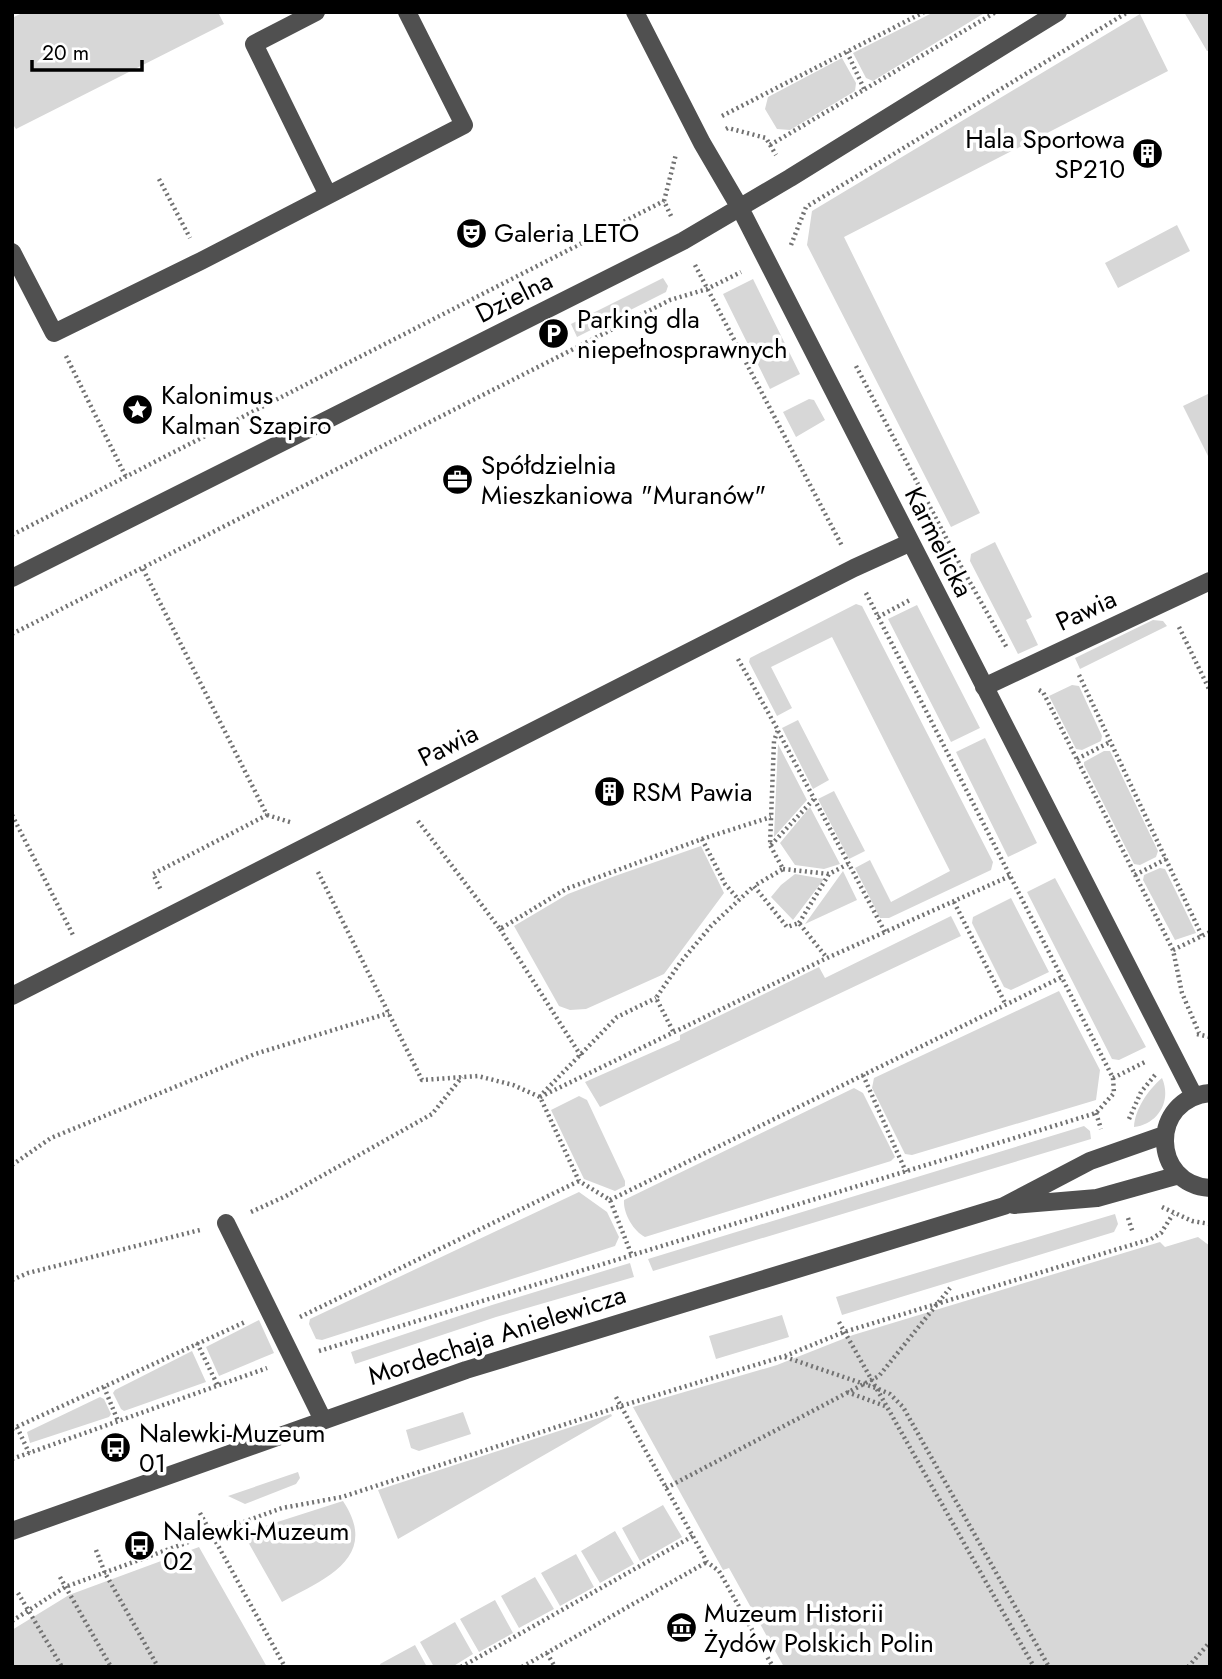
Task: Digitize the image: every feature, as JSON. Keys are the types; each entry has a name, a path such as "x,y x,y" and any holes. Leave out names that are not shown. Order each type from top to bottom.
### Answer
{"street":[{"path":"316,12 254,44 328,195"},
{"path":"12,252 54,333 201,261 464,125 407,12"},
{"name":"Karmelicka","path":"635,12 702,144 740,208 984,687 1202,1095"},
{"name":"Dzielna","path":"12,578 684,241 1058,12"},
{"name":"Pawia","path":"12,996 854,568 909,543"},
{"name":"Pawia","path":"984,687 1210,581"},
{"path":"1202,1095 1176,1109 1170,1118 1164,1135 1165,1152 1179,1175 1194,1185 1210,1188"},
{"name":"Mordechaja Anielewicza","path":"12,1531 466,1370 1004,1206 1090,1161 1164,1135"},
{"name":"Mordechaja Anielewicza","path":"1004,1206 1097,1198 1179,1175"},
{"path":"226,1223 291,1360 323,1420"}],"path":[{"path":"722,116 924,12"},
{"path":"771,145 996,12"},
{"path":"12,634 670,300 707,289 765,260 791,245 806,207 1128,12"},
{"path":"847,52 865,91"},
{"path":"702,144 728,128 766,138 806,207"},
{"path":"159,179 201,261"},
{"path":"12,536 664,201"},
{"path":"791,245 798,257"},
{"path":"855,365 963,570"},
{"path":"71,366 127,477"},
{"path":"142,569 267,815 153,874 165,897"},
{"path":"1179,627 1210,691"},
{"path":"738,659 884,932"},
{"path":"1079,675 1202,936"},
{"path":"1034,688 1043,692 1173,950 1182,993 1199,1033 1210,1037"},
{"path":"778,730 774,741 770,845 783,869"},
{"path":"1077,759 1110,741"},
{"path":"770,845 814,799"},
{"path":"12,815 76,942"},
{"path":"500,929 566,889 702,839 771,817"},
{"path":"418,821 500,929 580,1056"},
{"path":"702,839 725,884 739,900"},
{"path":"1135,876 1166,859"},
{"path":"754,886 786,927 799,923 829,874 849,864"},
{"path":"540,1097 617,1017 656,998 680,963 711,926 754,886 783,869 829,874"},
{"path":"318,872 422,1080 478,1076 513,1085 540,1097 579,1181 610,1200 632,1256"},
{"path":"540,1097 827,958 1010,876"},
{"path":"954,902 1006,1005"},
{"path":"799,923 827,958"},
{"path":"1173,950 1210,932"},
{"path":"610,1200 1062,977"},
{"path":"656,998 673,1031"},
{"path":"12,1165 51,1138 255,1054 389,1013"},
{"path":"1114,1078 1151,1059"},
{"path":"1128,1124 1141,1092 1156,1074"},
{"path":"863,1075 906,1171"},
{"path":"12,1280 28,1273 226,1223 286,1196 432,1114 462,1077"},
{"path":"12,1459 291,1360 1096,1113"},
{"path":"276,1329 579,1181"},
{"path":"1159,1205 1173,1214 1210,1224"},
{"path":"12,1621 65,1587 282,1508 342,1497 785,1356 845,1332 1151,1240 1161,1233 1173,1214"},
{"path":"666,1488 879,1376 950,1288"},
{"path":"29,1453 14,1428 268,1311"},
{"path":"839,1322 1034,1667"},
{"path":"197,1343 218,1386"},
{"path":"785,1356 890,1394 903,1407 1049,1667"},
{"path":"104,1387 118,1421"},
{"path":"846,1392 887,1406"},
{"path":"616,1397 707,1562 719,1571 773,1667"},
{"path":"200,1513 285,1667"},
{"path":"461,1667 693,1536"},
{"path":"96,1550 105,1573 158,1667"},
{"path":"522,1667 707,1562"},
{"path":"60,1577 111,1667"},
{"path":"18,1593 62,1667"},
{"path":"1188,1667 1210,1642"},
{"path":"547,1653 555,1667"}],"shaded area":[{"path":"24,12 218,12 224,24 16,129 12,123 12,18"},
{"path":"934,12 986,12 873,81 866,78 853,53"},
{"path":"1184,12 1210,12 1210,50 1207,51"},
{"path":"1140,14 1168,71 844,237 980,513 951,527 807,245 812,211"},
{"path":"842,58 856,83 855,91 790,130 777,129 765,109 768,97"},
{"path":"1177,225 1190,251 1118,288 1105,263"},
{"path":"663,278 668,286 666,292 577,337 571,324"},
{"path":"753,279 800,374 770,389 723,294"},
{"path":"1210,393 1210,460 1183,406"},
{"path":"809,399 814,400 825,420 796,437 783,412"},
{"path":"995,542 1032,617 1026,620 1038,645 1018,654 970,561 971,554"},
{"path":"856,604 862,606 993,862 991,870 889,918 880,918 855,868 870,860 891,902 950,871 832,637 771,667 792,708 777,716 749,662 750,658"},
{"path":"917,605 980,728 951,742 888,619"},
{"path":"1153,620 1163,621 1167,626 1080,669 1075,658"},
{"path":"1072,685 1079,686 1102,736 1101,741 1082,750 1076,749 1049,696"},
{"path":"798,720 829,780 813,789 782,728"},
{"path":"985,738 1037,843 1008,857 956,752"},
{"path":"778,744 807,800 774,837"},
{"path":"1104,751 1110,751 1158,851 1156,857 1140,865 1134,864 1084,765 1084,762"},
{"path":"834,791 865,851 849,859 818,799"},
{"path":"810,807 840,864 824,869 795,865 780,843"},
{"path":"701,846 724,893 664,974 586,1009 570,1010 559,1006 514,926 568,894"},
{"path":"1160,868 1165,869 1196,933 1175,940 1143,880 1144,875"},
{"path":"843,871 857,900 805,924"},
{"path":"795,874 824,879 793,920 771,897"},
{"path":"1055,878 1146,1047 1119,1060 1112,1059 1027,892"},
{"path":"1011,898 1049,972 1011,990 1004,987 972,923 973,917"},
{"path":"951,916 961,936 600,1107 585,1082 680,1040 680,1035 819,967 825,978"},
{"path":"1059,991 1100,1070 1096,1100 912,1155 905,1154 872,1088 874,1078"},
{"path":"1162,1078 1165,1095 1161,1110 1150,1121 1134,1127 1143,1100"},
{"path":"854,1088 863,1093 895,1157 891,1161 645,1237 630,1221 624,1200"},
{"path":"579,1096 587,1100 625,1181 625,1186 615,1191 584,1179 551,1110"},
{"path":"1084,1126 1090,1131 1091,1139 653,1271 648,1259"},
{"path":"579,1192 607,1212 619,1237 615,1246 322,1340 316,1339 309,1324 310,1319"},
{"path":"1115,1214 1118,1224 1114,1232 842,1315 836,1297"},
{"path":"1198,1237 1210,1246 1210,1667 784,1667 729,1568 723,1570 633,1407 777,1365 853,1335 1160,1242 1165,1247"},
{"path":"630,1263 634,1277 496,1317 355,1364 351,1352"},
{"path":"782,1315 789,1337 716,1359 709,1336"},
{"path":"259,1320 274,1353 219,1376 206,1347"},
{"path":"192,1351 206,1382 124,1411 121,1409 113,1393 115,1390"},
{"path":"100,1397 104,1399 111,1414 109,1417 30,1443 27,1432"},
{"path":"463,1412 471,1434 419,1451 411,1448 406,1430"},
{"path":"611,1414 612,1416 398,1539 378,1490"},
{"path":"298,1472 300,1478 296,1484 245,1504 228,1496"},
{"path":"343,1501 353,1521 355,1538 351,1552 342,1565 329,1575 282,1602 243,1533"},
{"path":"663,1505 682,1537 640,1561 622,1528"},
{"path":"615,1531 634,1564 600,1583 581,1551"},
{"path":"199,1547 267,1667 12,1667 12,1630 69,1595"},
{"path":"576,1554 594,1587 560,1606 541,1573"},
{"path":"535,1577 554,1609 519,1628 501,1596"},
{"path":"495,1600 513,1633 479,1652 460,1619"},
{"path":"455,1622 473,1654 452,1667 434,1667 420,1642"},
{"path":"415,1645 427,1667 381,1667 380,1664"}],"place":[{"name":"Hala Sportowa SP210","path":"1148,154"},
{"name":"Galeria LETO","path":"471,233"},
{"name":"Parking dla niepełnosprawnych","path":"554,334"},
{"name":"Kalonimus Kalman Szapiro","path":"138,410"},
{"name":"Spółdzielnia Mieszkaniowa \"Muranów\"","path":"458,480"},
{"name":"RSM Pawia","path":"609,792"},
{"name":"Nalewki-Muzeum 01","path":"116,1448"},
{"name":"Nalewki-Muzeum 02","path":"140,1546"},
{"name":"Muzeum Historii Żydów Polskich Polin","path":"681,1628"}]}
